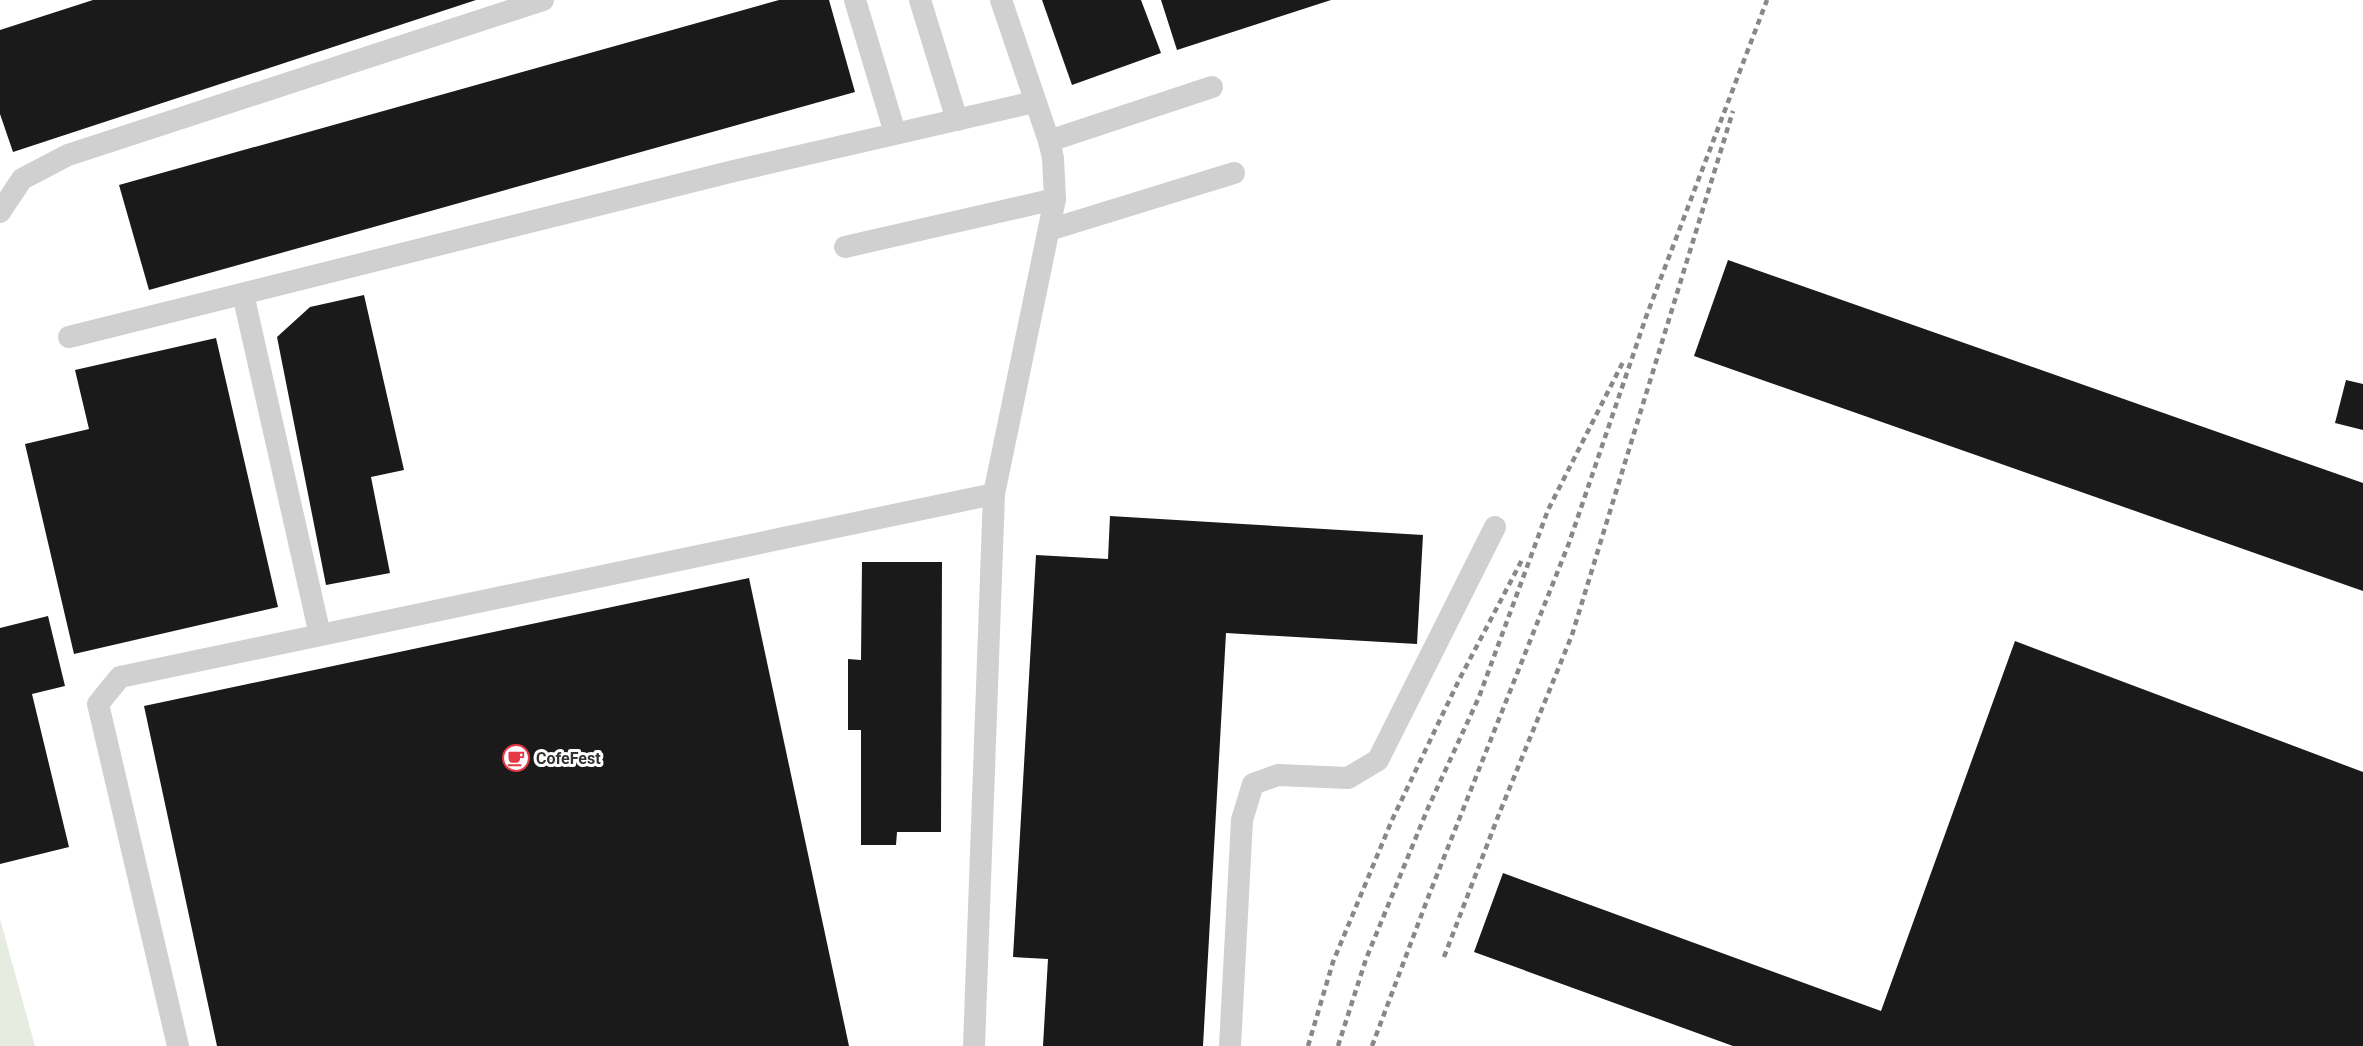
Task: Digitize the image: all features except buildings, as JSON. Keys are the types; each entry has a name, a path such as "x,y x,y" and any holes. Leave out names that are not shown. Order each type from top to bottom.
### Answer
{"lane":[{"path":"0,212 22,179 68,155 543,0"},
{"path":"855,0 895,133"},
{"path":"920,0 957,120"},
{"path":"974,1046 994,494 1055,199 1053,158 1049,141 1001,0"},
{"path":"1049,141 1212,87"},
{"path":"69,337 734,171 1034,102"},
{"path":"1049,230 1234,173"},
{"path":"845,247 1055,199"},
{"path":"243,294 321,635"},
{"path":"178,1046 98,704 120,677 994,494"},
{"path":"1230,1046 1242,820 1253,784 1278,775 1348,778 1378,760 1495,526"}],"shaded area":[{"path":"0,919 35,1046 0,1046"}],"railway":[{"path":"1372,1046 1429,895 1569,543 1646,317 1767,0"},
{"path":"1444,957 1572,635 1733,111"},
{"path":"1338,1046 1366,959 1428,808 1479,697 1548,510 1624,360"},
{"path":"1308,1046 1333,962 1392,820 1459,680 1523,558"}],"place":[{"name":"CofeFest","path":"516,758"}]}
